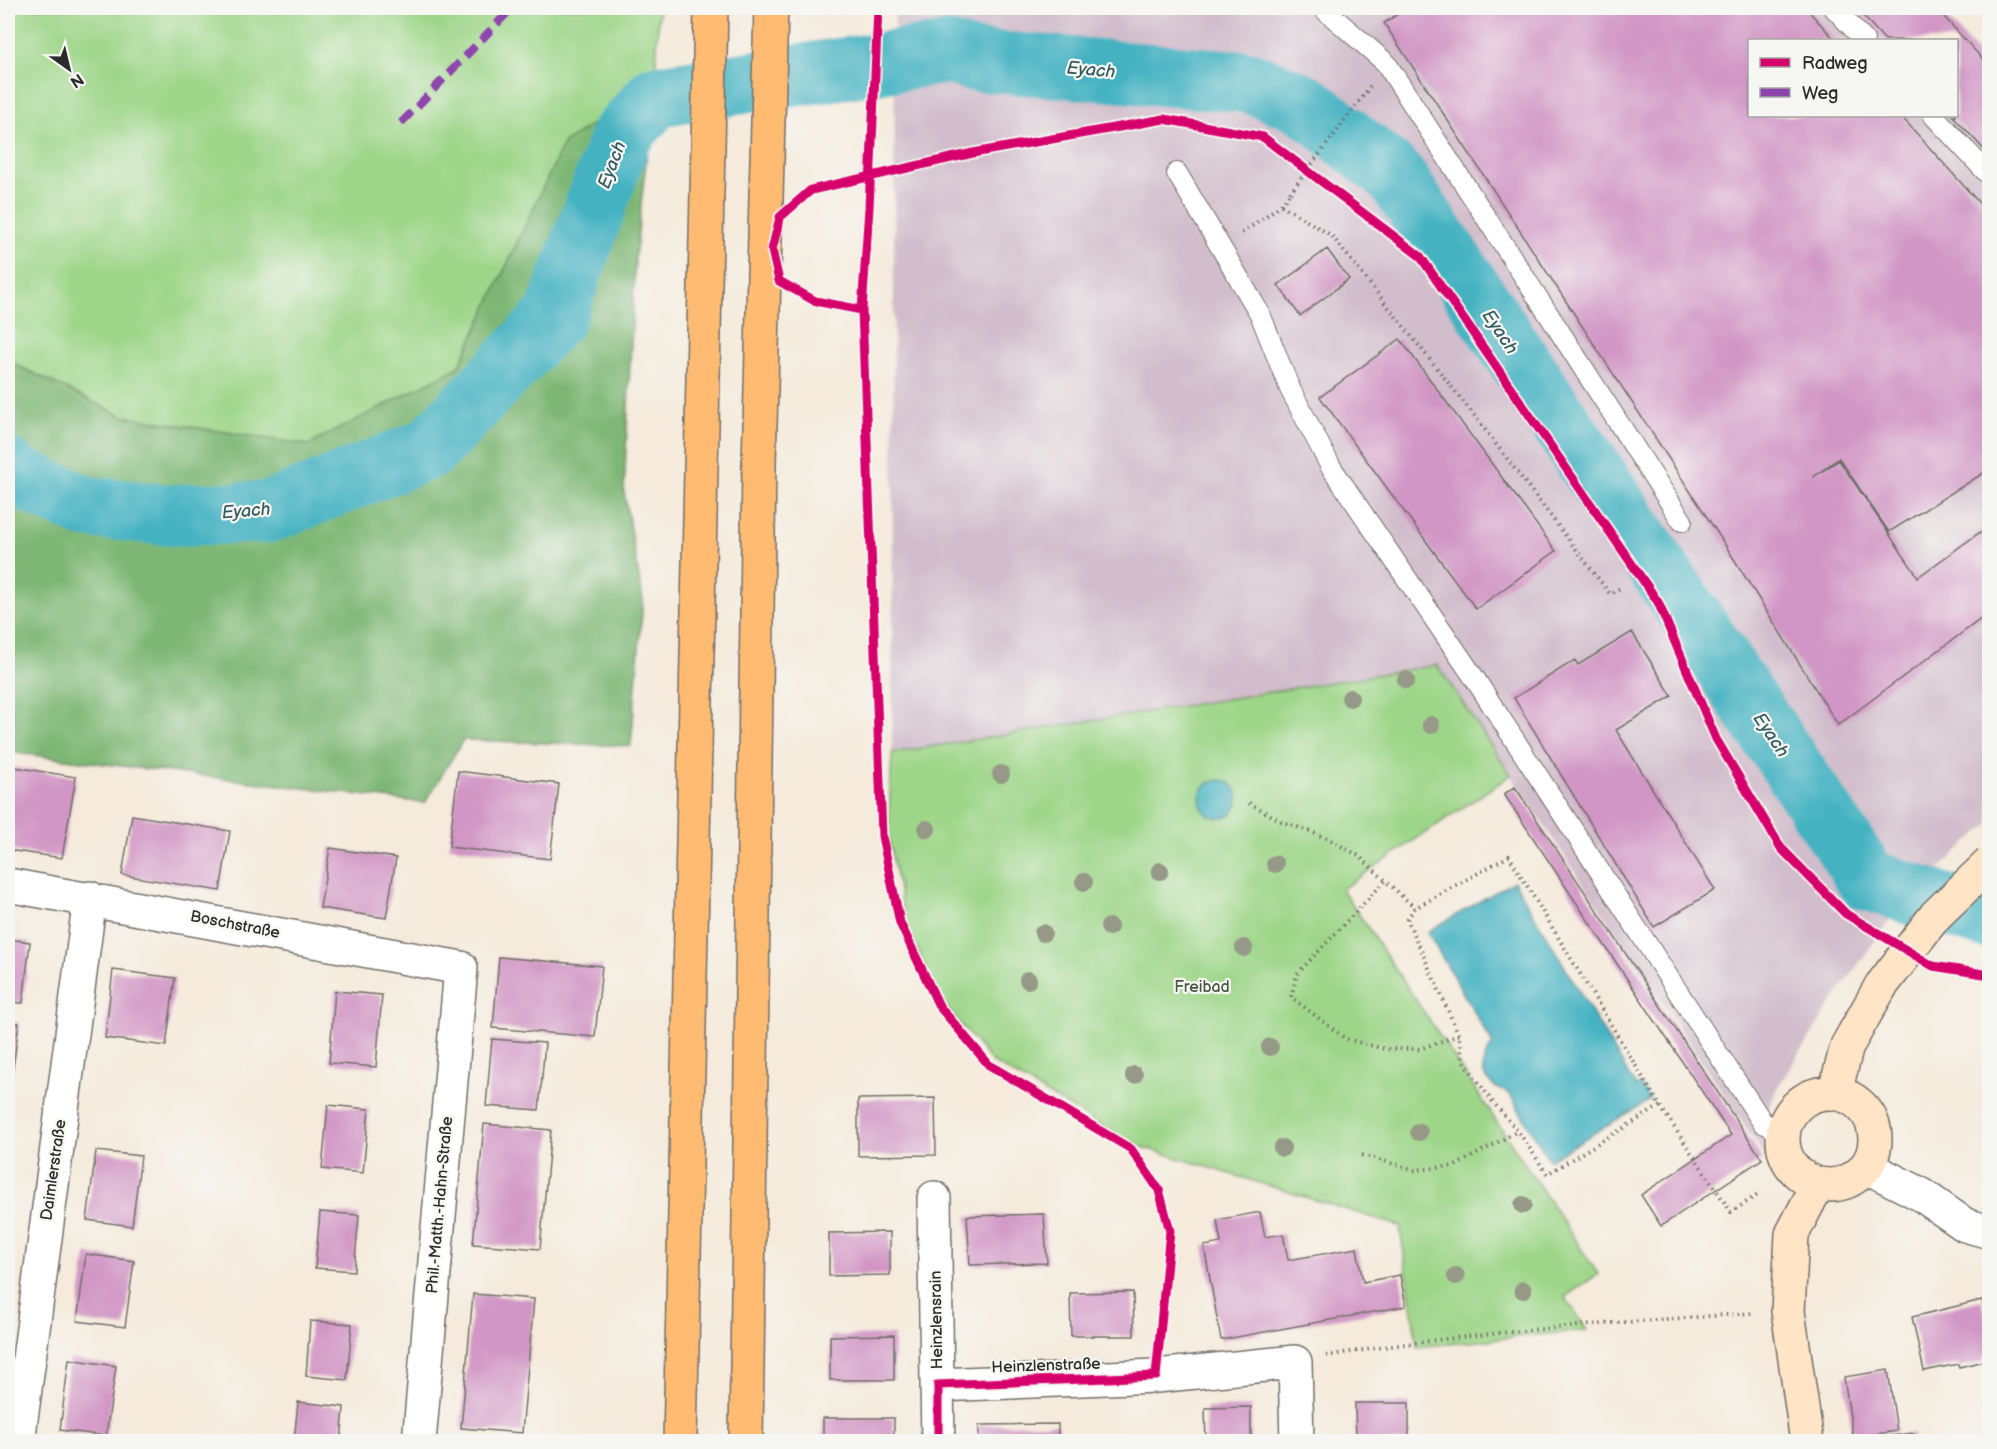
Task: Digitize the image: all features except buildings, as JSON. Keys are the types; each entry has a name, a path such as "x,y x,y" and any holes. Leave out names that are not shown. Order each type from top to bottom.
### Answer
{"highway":[{"path":"680,1442 711,8"},
{"path":"746,1442 759,464 771,8"}],"main road":[{"path":"1835,1092 1847,1046 1881,986 1936,915 1989,863"},
{"path":"1835,1092 1854,1099 1868,1112 1875,1130 1875,1149 1867,1167 1854,1179 1836,1185 1818,1185 1803,1178 1791,1166 1784,1150 1783,1133 1792,1110 1812,1096 1835,1092"},
{"path":"1807,1442 1788,1311 1792,1234 1818,1185"}],"street":[{"name":"Boschstraße","path":"8,885 90,898 461,968"},
{"name":"Daimlerstraße","path":"18,1442 90,898"},
{"name":"Phil.-Matth.-Hahn-Straße","path":"419,1442 461,968"},
{"path":"1867,1167 1922,1195 1965,1225 1989,1232"},
{"name":"Heinzlensrain","path":"934,1198 938,1442"},
{"path":"1295,1362 1297,1442"},
{"name":"Heinzlenstraße","path":"938,1384 1156,1376 1295,1362"}],"lane":[{"path":"1332,8 1326,11 1386,63 1682,521"},
{"path":"1834,8 1863,39"},
{"path":"1935,117 1989,176"},
{"path":"1177,173 1260,314 1290,389 1330,467 1475,678 1757,1115 1763,1123 1783,1133"}],"path":[{"path":"1222,247 1281,205 1372,83"},
{"path":"796,204 812,190 973,153 1164,118 1263,136 1420,256 1658,602 1716,739 1781,848 1846,914 1885,937"},
{"path":"870,184 871,161"},
{"path":"1281,205 1332,236 1470,410 1610,594 1620,588"},
{"path":"788,286 814,301 862,310"},
{"path":"862,322 863,299"},
{"path":"1249,803 1281,821 1327,837 1359,856 1415,908"},
{"path":"1660,1106 1547,1174 1518,1131 1491,1100 1463,1060 1459,1035 1407,920 1415,908 1509,855 1660,1106 1731,1212 1760,1194"},
{"path":"1385,881 1297,974 1291,997 1346,1039 1385,1049 1420,1050 1459,1035"},
{"path":"1933,966 1989,975"},
{"path":"1362,1155 1415,1170 1455,1166 1518,1131"},
{"path":"1295,1362 1400,1344 1514,1330 1788,1311"}],"shaded area":[{"path":"895,8 1938,8 1989,65 1989,825 1969,840 1891,918 1841,989 1777,1088 1763,1123 1762,1135 1768,1161 1437,665 892,753"}],"green space":[{"path":"8,8 659,8 655,82 564,143 459,367 308,445 122,416 8,361"},
{"path":"655,82 635,259 624,492 643,600 631,746 463,740 425,803 8,752 8,361 122,416 308,445 459,367 564,143"},
{"name":"Freibad","path":"1437,665 1511,775 1342,889 1598,1274 1565,1297 1587,1330 1417,1347 1400,1226 1133,1144 992,1062 942,1002 905,921 888,835 892,753","holes":["1218,780 1230,783 1237,805 1230,814 1212,816 1203,807 1207,785"]}],"water":[{"path":"1219,780 1232,786 1238,799 1232,812 1219,818 1206,812 1200,799 1206,786"},
{"path":"1514,881 1636,1087 1641,1085 1650,1100 1549,1160 1509,1093 1487,1080 1484,1074 1484,1060 1493,1044 1427,932"}],"waterway":[{"name":"Eyach","path":"8,469 16,476 86,507 171,515 269,512 430,448 555,317 621,136 656,96 947,53 971,60 1249,82 1305,104 1395,176 1868,880 1990,919"}],"marked path":[{"path":"401,123 512,8"}],"cycle path":[{"path":"878,8 862,310 882,836 900,923 939,1006 989,1065 1131,1149 1159,1190 1170,1231 1156,1376 938,1385 938,1442"},
{"path":"862,310 815,301 779,281 772,250 780,217 811,190 973,153 1164,119 1263,137 1420,256 1658,602 1716,739 1781,848 1846,914 1933,966 1990,975"}]}
